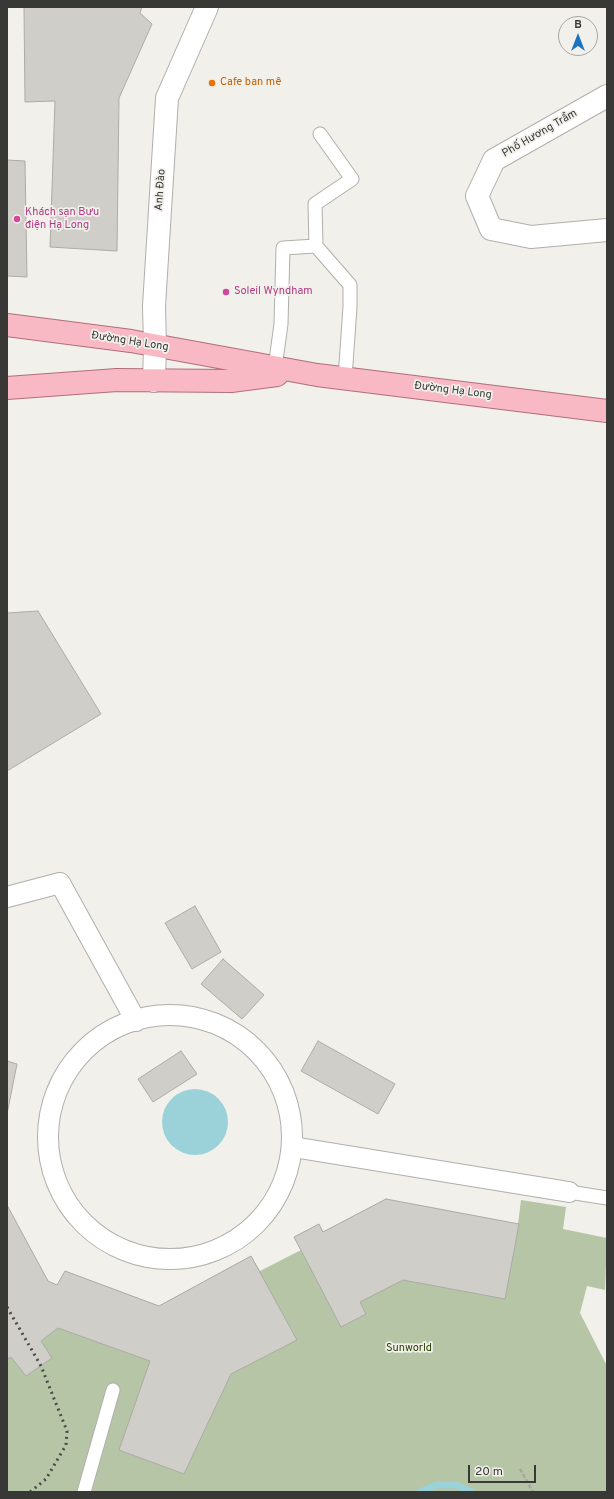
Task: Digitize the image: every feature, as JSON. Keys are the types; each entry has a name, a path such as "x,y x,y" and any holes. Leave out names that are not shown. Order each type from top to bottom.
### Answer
{"main road":[{"name":"Đường Hạ Long","path":"7,325 131,341 299,373 607,411"},
{"name":"Đường Hạ Long","path":"7,388 117,380 231,381 299,373"}],"street":[{"name":"Anh Đào","path":"154,381 154,306 167,98 207,7"},
{"name":"Phố Hương Trầm","path":"607,96 494,160 477,196 491,229 531,237 607,230"},
{"path":"7,897 60,883 136,1021"},
{"path":"152,1016 188,1016 224,1027 254,1047 277,1076 291,1110 293,1146 285,1182 267,1214 240,1239 207,1255 170,1260 134,1255 101,1239 74,1214 55,1182 47,1147 49,1110 63,1076 86,1048 116,1027 136,1021 152,1016"},
{"path":"293,1146 569,1192"}],"lane":[{"path":"320,134 352,180 314,204 316,246 350,285 345,378"},
{"path":"275,368 281,324 283,248 316,246"},
{"path":"569,1192 607,1198"},
{"path":"84,1492 113,1390"}],"path":[{"path":"520,1469 533,1492"}],"green space":[{"name":"Sunworld","path":"386,1199 518,1224 521,1200 566,1207 563,1229 607,1238 605,1290 587,1286 580,1313 607,1366 607,1492 7,1492 7,1205 48,1281 57,1285 65,1271 159,1306 251,1256 260,1271 301,1250 294,1237 319,1224 323,1232"}],"water":[{"path":"195,1089 208,1091 218,1099 226,1109 228,1122 226,1135 218,1145 208,1153 195,1155 182,1153 172,1145 164,1135 162,1122 164,1109 172,1099 182,1091"}],"building":[{"path":"24,7 142,7 140,13 152,24 119,98 117,251 50,247 55,101 25,102"},
{"name":"Khách sạn Bưu điện Hạ Long","path":"7,160 25,161 27,277 7,276"},
{"path":"38,611 101,714 7,771 7,613"},
{"path":"195,906 221,952 192,969 165,923"},
{"path":"223,959 264,995 242,1019 201,984"},
{"path":"318,1041 395,1084 378,1114 301,1071"},
{"path":"181,1051 197,1074 153,1102 138,1079"},
{"path":"7,1061 17,1064 7,1114"},
{"path":"386,1199 519,1224 505,1299 403,1280 360,1302 366,1314 341,1327 294,1237 319,1224 323,1232"},
{"path":"7,1205 48,1281 57,1285 65,1271 159,1306 251,1256 297,1340 231,1374 184,1474 119,1450 150,1361 58,1328 41,1341 52,1358 26,1376 11,1357 7,1359"}],"waterway":[{"path":"420,1492 437,1485 456,1485 471,1492"}],"railway":[{"path":"7,1307 41,1366 67,1431 66,1445 46,1479 30,1492"}],"place":[{"name":"Cafe ban mê","path":"212,83"},
{"name":"Khách sạn Bưu điện Hạ Long","path":"17,219"},
{"name":"Soleil Wyndham","path":"226,292"}]}
